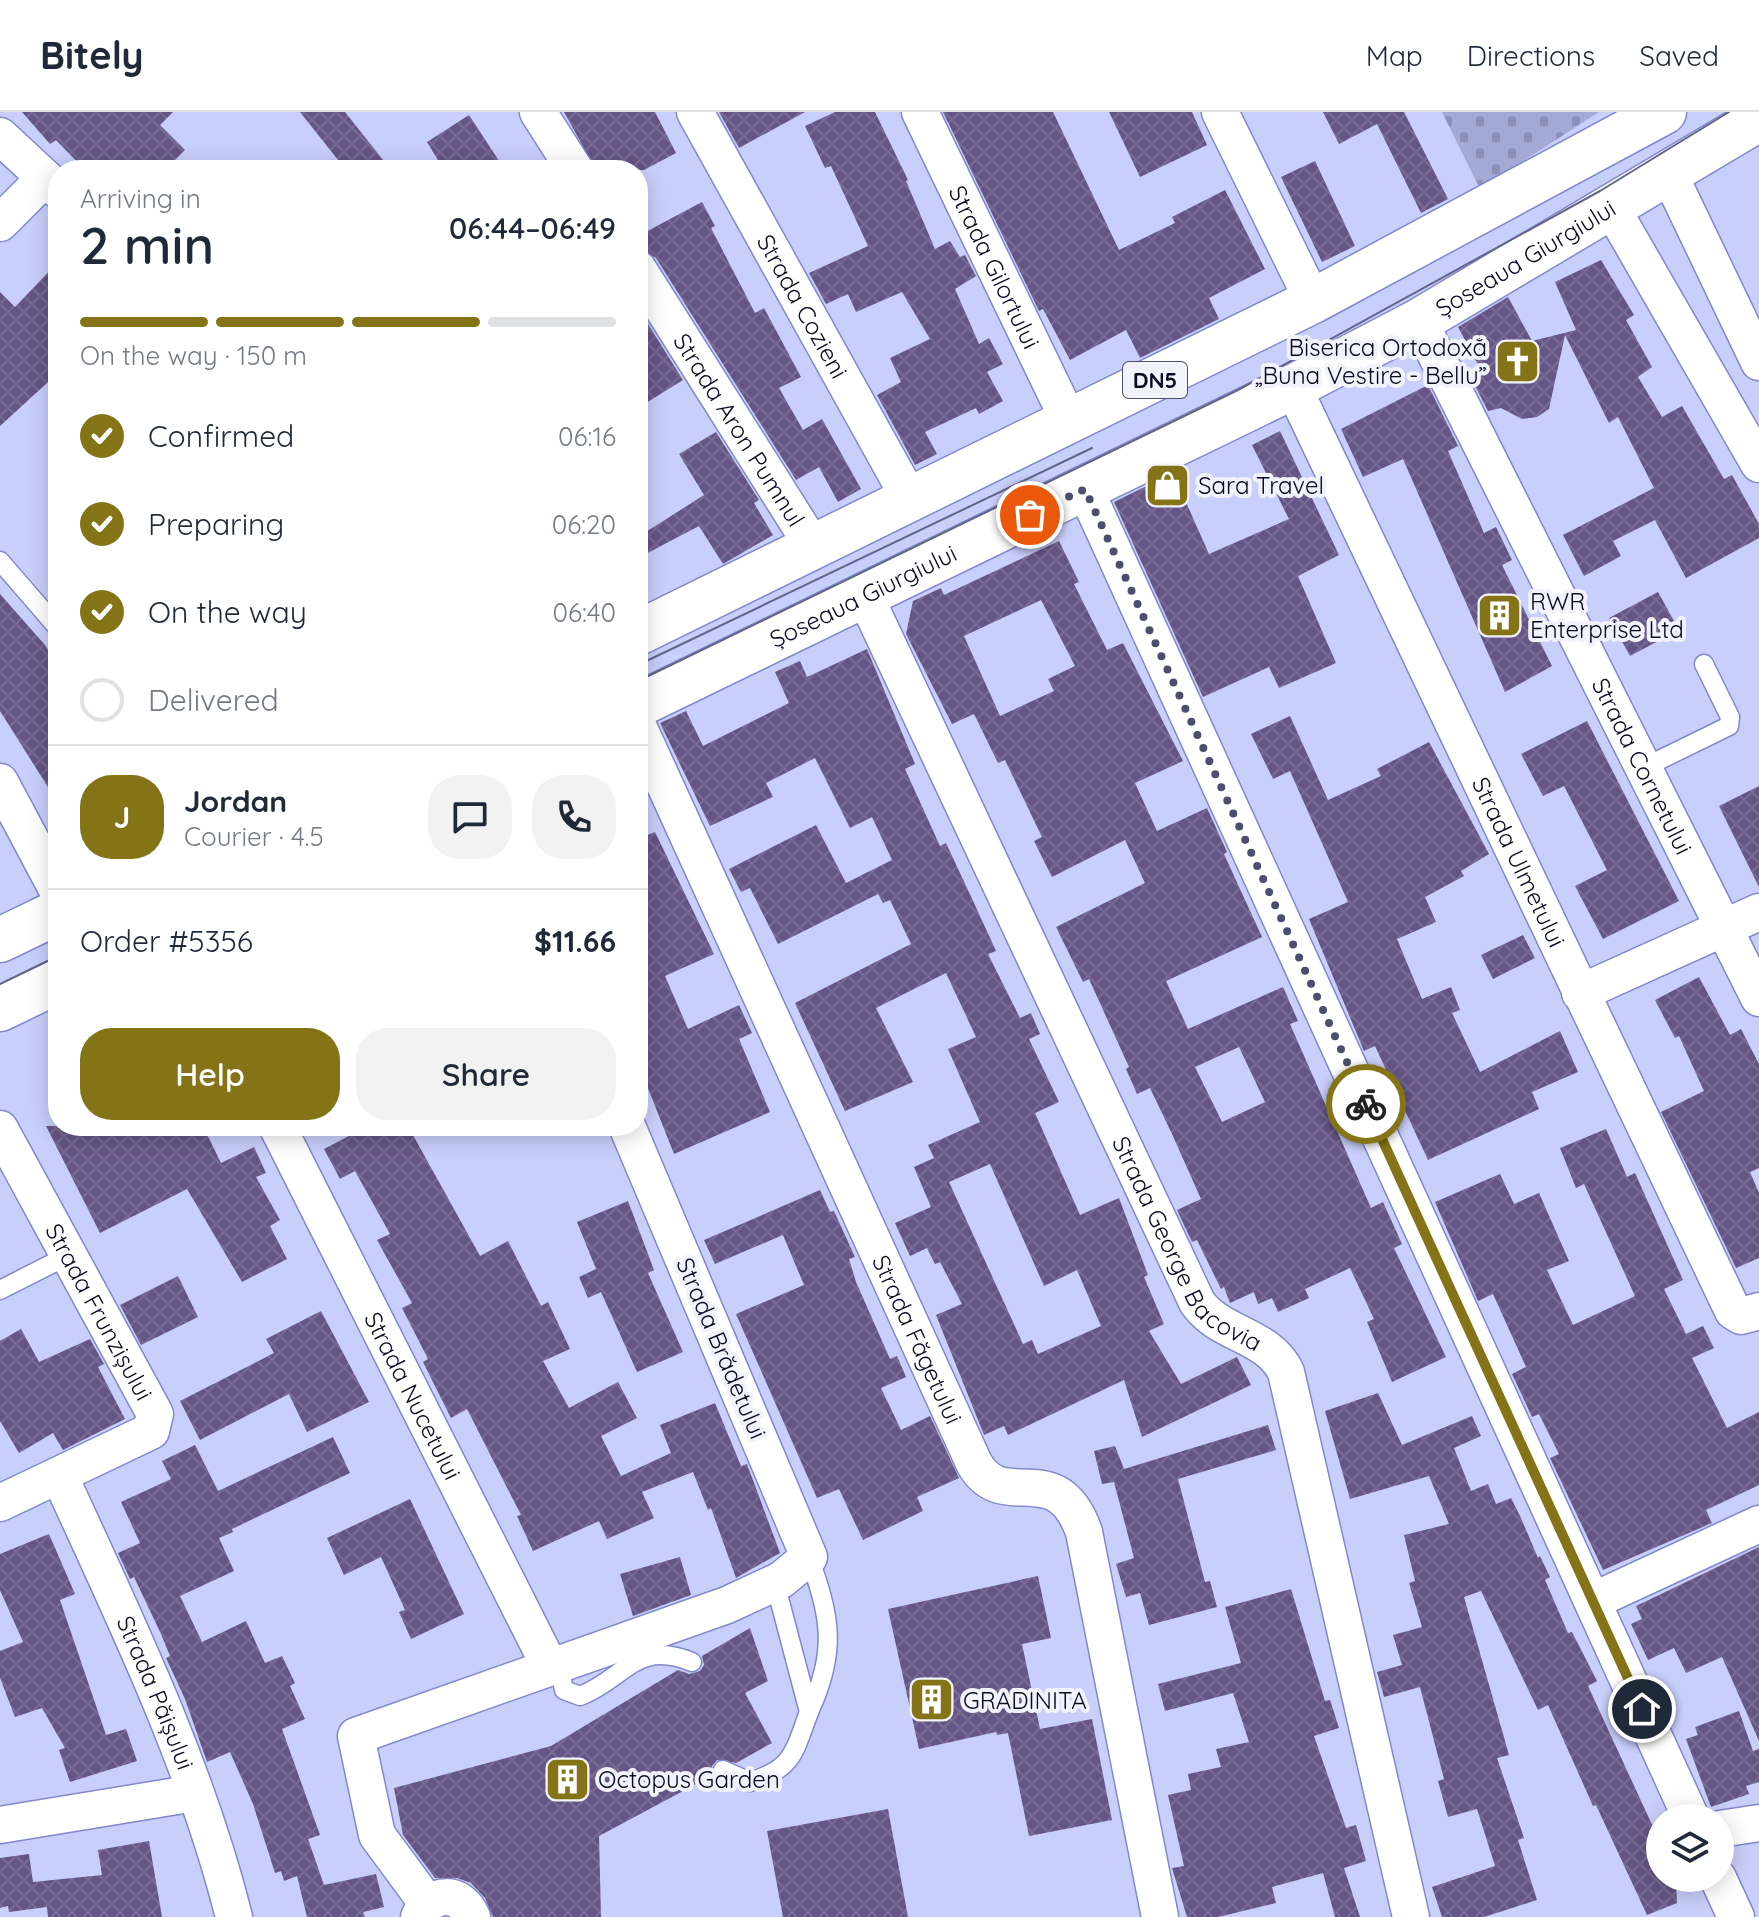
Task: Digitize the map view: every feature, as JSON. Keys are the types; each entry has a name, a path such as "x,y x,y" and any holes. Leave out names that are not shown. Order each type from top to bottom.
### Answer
{"main road":[{"name":"DN5","path":"648,628 1313,301 1664,112"},
{"name":"Șoseaua Giurgiului","path":"648,700 1293,387 1419,321 1759,119"},
{"path":"0,940 48,917"},
{"path":"0,1009 48,986"}],"street":[{"path":"538,112 569,160"},
{"name":"Strada Cozieni","path":"695,112 911,501"},
{"name":"Strada Gilortului","path":"920,112 1070,423"},
{"path":"1220,112 1313,301"},
{"path":"0,136 48,181"},
{"path":"1669,174 1759,362"},
{"path":"0,223 48,186"},
{"path":"1611,207 1759,464"},
{"name":"Strada Aron Pumnul","path":"648,285 814,548"},
{"name":"Strada Cornetului","path":"1419,321 1759,998"},
{"name":"Strada Ulmetului","path":"1293,387 1733,1311 1741,1316 1759,1311"},
{"path":"1085,489 1685,1804"},
{"name":"Strada George Bacovia","path":"864,594 1197,1302 1206,1315 1268,1348 1280,1358 1286,1372 1411,1917"},
{"name":"Strada Făgetului","path":"648,748 980,1474 1002,1487 1046,1488 1059,1493 1077,1512 1084,1532 1160,1917"},
{"path":"0,782 48,872"},
{"path":"1580,993 1759,912"},
{"name":"Strada Frunzișului","path":"0,1129 155,1414 156,1423 151,1431 0,1503"},
{"name":"Strada Nucetului","path":"282,1136 564,1662"},
{"name":"Strada Brădetului","path":"631,1136 795,1569"},
{"name":"Strada Păișului","path":"60,1477 122,1614 195,1793 234,1917"},
{"path":"1593,1601 1759,1524"},
{"path":"472,1917 465,1903 453,1897 439,1897 423,1910 377,1835 356,1736 727,1605 795,1569"},
{"path":"0,1825 195,1793"},
{"path":"1734,1827 1759,1823"},
{"path":"1724,1892 1736,1917"}],"lane":[{"path":"0,561 48,616"},
{"path":"1645,767 1729,726 1730,717 1704,664"},
{"path":"0,1290 67,1256"},
{"path":"795,1569 809,1712"},
{"path":"723,1770 750,1782 778,1773 794,1751 825,1679 830,1644 826,1604 795,1569"},
{"path":"564,1662 561,1675 564,1690 580,1696 600,1688 623,1667 653,1655 676,1656 692,1662"}],"green space":[{"path":"1442,112 1599,112 1480,189"}],"building":[{"path":"22,112 173,112 160,125 185,150 175,160 75,160 56,140 50,144"},
{"path":"300,112 345,112 383,160 338,160"},
{"path":"564,112 655,112 676,153 648,168 648,160 590,160"},
{"path":"719,112 805,112 739,148"},
{"path":"835,112 875,112 908,180 935,249 950,241 960,257 965,255 976,276 955,289 979,344 989,338 1003,364 987,372 1003,401 979,414 976,408 925,432 937,454 915,465 877,395 901,382 890,358 930,339 902,292 856,312 848,294 826,304 809,273 868,246 831,166 825,168 805,126"},
{"path":"943,112 1053,112 1119,250 1175,223 1172,217 1225,190 1265,269 1209,298 1219,319 1140,358 1126,330 1070,360 1043,309 1039,311"},
{"path":"1109,112 1192,112 1207,145 1140,177"},
{"path":"1323,112 1404,112 1448,199 1421,213 1377,124 1339,144"},
{"path":"469,115 498,160 438,160 427,142"},
{"path":"1315,161 1355,246 1322,262 1281,177"},
{"path":"702,202 715,226 711,228 755,313 764,308 801,377 779,388 803,430 822,419 861,489 838,502 819,467 796,480 656,258 648,254 648,231"},
{"path":"1601,260 1634,315 1626,320 1652,367 1638,377 1662,417 1682,406 1724,479 1732,475 1759,524 1759,538 1686,578 1655,520 1613,541 1621,556 1584,576 1563,535 1654,488 1618,417 1609,423 1565,335 1549,409 1537,417 1522,419 1501,408 1488,411 1474,384 1482,372 1458,327 1508,297 1532,341 1576,330 1555,282"},
{"path":"48,272 48,382 0,426 0,292 15,307"},
{"path":"648,324 683,380 648,402"},
{"path":"1428,385 1458,446 1448,451 1484,533 1496,527 1512,560 1502,565 1552,666 1505,692 1403,459 1363,477 1341,429"},
{"path":"1280,431 1339,555 1298,576 1336,663 1279,688 1269,667 1203,697 1114,502 1173,473 1209,554 1289,519 1252,445"},
{"path":"716,432 759,500 754,503 773,535 723,564 699,526 648,553 648,531 704,495 679,454"},
{"path":"1059,541 1079,582 1074,584 1107,650 1123,643 1183,761 1135,783 1157,831 1207,808 1227,852 1224,854 1262,937 1166,981 1188,1029 1283,987 1298,1021 1290,1024 1371,1208 1383,1202 1402,1244 1394,1248 1446,1357 1392,1382 1367,1322 1374,1319 1350,1268 1305,1289 1309,1298 1278,1312 1272,1298 1258,1304 1254,1292 1230,1303 1197,1240 1192,1242 1177,1210 1201,1199 1172,1134 1150,1088 1137,1094 1126,1069 1129,1067 1089,979 1083,982 1056,927 1145,883 1125,840 1052,877 1034,841 1042,837 1005,760 998,763 974,714 952,724 906,634 913,601 941,588 944,595","holes":["1041,600 1075,666 1048,679 1054,691 1000,716 964,636","1239,1047 1265,1102 1222,1122 1195,1067"]},
{"path":"1658,592 1679,630 1630,656 1609,618"},
{"path":"0,594 48,650 48,787 0,711"},
{"path":"867,649 915,764 905,769 940,846 946,843 996,951 988,954 1020,1018 1031,1013 1040,1034 1029,1039 1059,1102 1035,1113 1080,1215 1119,1198 1148,1275 1144,1277 1164,1324 1149,1331 1181,1384 1237,1357 1251,1385 1142,1437 1124,1380 1008,1435 1004,1426 984,1435 936,1315 962,1304 940,1262 935,1264 927,1248 910,1256 895,1223 931,1207 914,1167 934,1158 928,1145 980,1122 948,1049 976,1037 946,973 876,1008 913,1082 845,1111 795,1003 911,944 890,900 883,903 878,894 778,944 750,888 741,892 729,869 816,825 846,883 892,860 872,817 850,828 815,758 766,783 773,797 710,826 660,723 686,711 703,746 789,703 775,672 800,661 807,677","holes":["990,1164 1044,1286 1077,1270 1101,1326 1038,1354 1032,1340 1023,1344 949,1182"]},
{"path":"1290,716 1328,800 1381,776 1377,769 1429,742 1489,854 1461,871 1464,876 1425,897 1436,922 1397,939 1422,999 1451,987 1460,1010 1452,1013 1480,1072 1560,1031 1578,1072 1532,1092 1539,1109 1428,1160 1375,1046 1364,1051 1309,919 1348,902 1290,771 1273,779 1251,734"},
{"path":"1587,721 1679,901 1603,939 1575,886 1607,870 1564,786 1543,796 1521,754"},
{"path":"1759,786 1759,887 1719,806"},
{"path":"655,832 714,954 665,976 688,1029 739,1005 752,1033 739,1039 770,1112 674,1154 648,1088 648,835"},
{"path":"1523,935 1535,958 1493,979 1481,955"},
{"path":"1699,977 1730,1035 1741,1029 1759,1064 1759,1168 1750,1172 1759,1193 1759,1258 1736,1268 1661,1112 1704,1091 1679,1036 1675,1038 1655,1000"},
{"path":"1606,1129 1627,1177 1635,1173 1683,1280 1664,1289 1686,1334 1703,1326 1714,1348 1692,1358 1727,1428 1759,1412 1759,1485 1706,1510 1712,1523 1603,1570 1550,1458 1559,1454 1539,1414 1532,1417 1512,1374 1526,1367 1493,1294 1478,1301 1435,1202 1500,1174 1514,1204 1539,1193 1569,1261 1547,1270 1573,1325 1635,1296 1584,1184 1576,1188 1560,1148"},
{"path":"51,1136 208,1136 221,1163 254,1147 266,1173 256,1177 280,1220 270,1226 287,1259 242,1282 187,1189 100,1233"},
{"path":"349,1136 414,1136 480,1256 508,1241 541,1306 548,1302 570,1349 543,1361 569,1408 618,1382 637,1418 601,1436 621,1476 671,1453 660,1425 715,1403 741,1466 747,1464 780,1553 736,1578 711,1508 708,1510 693,1472 642,1492 654,1518 607,1539 599,1521 533,1551 517,1516 521,1515 467,1409 451,1418 423,1362 428,1359 402,1308 412,1303 377,1240 390,1234 355,1171 340,1179 324,1149"},
{"path":"820,1190 830,1212 834,1211 855,1257 849,1259 856,1282 890,1359 897,1356 906,1377 881,1388 901,1430 930,1416 959,1478 917,1497 923,1511 863,1540 839,1489 817,1498 736,1314 804,1285 783,1235 715,1264 704,1240"},
{"path":"628,1201 654,1270 648,1273 683,1352 637,1372 601,1292 588,1298 579,1277 596,1269 577,1222"},
{"path":"178,1276 198,1317 141,1345 120,1305"},
{"path":"321,1311 369,1402 307,1432 289,1394 200,1440 180,1401 274,1353 266,1339"},
{"path":"21,1329 39,1362 90,1339 104,1364 98,1367 125,1419 63,1450 53,1433 19,1453 0,1421 0,1341"},
{"path":"1378,1393 1402,1445 1472,1416 1481,1436 1454,1448 1471,1491 1488,1484 1496,1504 1511,1498 1538,1558 1540,1556 1550,1577 1545,1580 1568,1633 1572,1632 1597,1681 1588,1686 1646,1812 1646,1892 1677,1892 1677,1903 1647,1915 1548,1705 1538,1710 1481,1591 1464,1597 1509,1755 1497,1758 1524,1838 1518,1840 1537,1900 1484,1917 1442,1917 1432,1887 1495,1866 1477,1809 1448,1817 1438,1781 1444,1779 1420,1687 1384,1697 1377,1672 1402,1665 1393,1635 1422,1627 1409,1583 1415,1581 1404,1535 1449,1524 1429,1476 1350,1499 1325,1411"},
{"path":"1268,1425 1276,1450 1178,1479 1205,1582 1210,1581 1217,1607 1149,1625 1140,1593 1126,1597 1116,1564 1134,1558 1114,1482 1102,1484 1094,1451 1115,1446 1124,1469"},
{"path":"333,1437 350,1473 219,1538 234,1571 180,1596 202,1642 246,1621 265,1663 282,1656 295,1683 290,1686 305,1719 282,1729 320,1835 308,1839 324,1885 376,1874 384,1907 363,1912 365,1917 307,1917 297,1876 284,1881 281,1871 275,1873 253,1804 230,1752 207,1762 185,1699 166,1658 170,1656 161,1634 134,1577 130,1579 118,1553 140,1543 121,1502 171,1479 162,1461 195,1445 218,1491"},
{"path":"410,1499 464,1614 411,1639 399,1612 405,1610 381,1557 344,1575 327,1538"},
{"path":"49,1534 75,1594 60,1600 106,1735 126,1729 137,1761 70,1782 59,1750 65,1748 42,1708 15,1717 0,1678 0,1651 23,1642 0,1590 0,1554"},
{"path":"1759,1547 1759,1741 1722,1657 1686,1673 1674,1648 1648,1660 1631,1624 1642,1619 1636,1606"},
{"path":"680,1557 691,1595 633,1616 620,1574"},
{"path":"1038,1576 1051,1638 1022,1644 1040,1729 1092,1719 1112,1820 1029,1836 1008,1733 997,1735 996,1732 919,1749 888,1609"},
{"path":"1291,1589 1325,1701 1330,1700 1339,1728 1314,1736 1346,1828 1356,1825 1366,1861 1344,1868 1360,1917 1335,1917 1323,1873 1272,1887 1276,1903 1218,1917 1187,1917 1172,1868 1184,1866 1168,1795 1191,1790 1188,1774 1221,1767 1216,1749 1249,1742 1233,1693 1165,1711 1158,1684 1241,1663 1225,1607"},
{"name":"Octopus Garden","path":"750,1628 768,1681 745,1693 772,1743 736,1763 717,1760 712,1766 713,1775 599,1836 601,1917 493,1917 485,1898 471,1883 457,1878 435,1878 403,1835 394,1788 551,1746 678,1670 689,1674 700,1671 704,1665 702,1656"},
{"path":"1739,1711 1753,1751 1759,1749 1759,1782 1746,1786 1749,1794 1720,1804 1710,1804 1686,1739 1698,1735 1695,1727"},
{"path":"888,1809 908,1917 783,1917 767,1831"},
{"path":"149,1841 162,1917 48,1917 47,1907 9,1912 8,1906 0,1908 0,1858 29,1854 33,1882 102,1875 98,1850"}],"tram line":[{"path":"648,676 1238,390 1600,191 1729,112"},
{"path":"648,660 1092,448"},
{"path":"0,984 48,961"}],"way so far":[{"path":"1030,515 1085,489 1366,1104"}],"place":[{"name":"Biserica Ortodoxă „Buna Vestire - Bellu”","path":"1518,361"},
{"name":"Sara Travel","path":"1167,485"},
{"name":"RWR Enterprise Ltd","path":"1499,615"},
{"name":"GRADINITA","path":"932,1700"},
{"name":"Octopus Garden","path":"567,1779"}],"route":[{"path":"1366,1104 1642,1709"}]}
